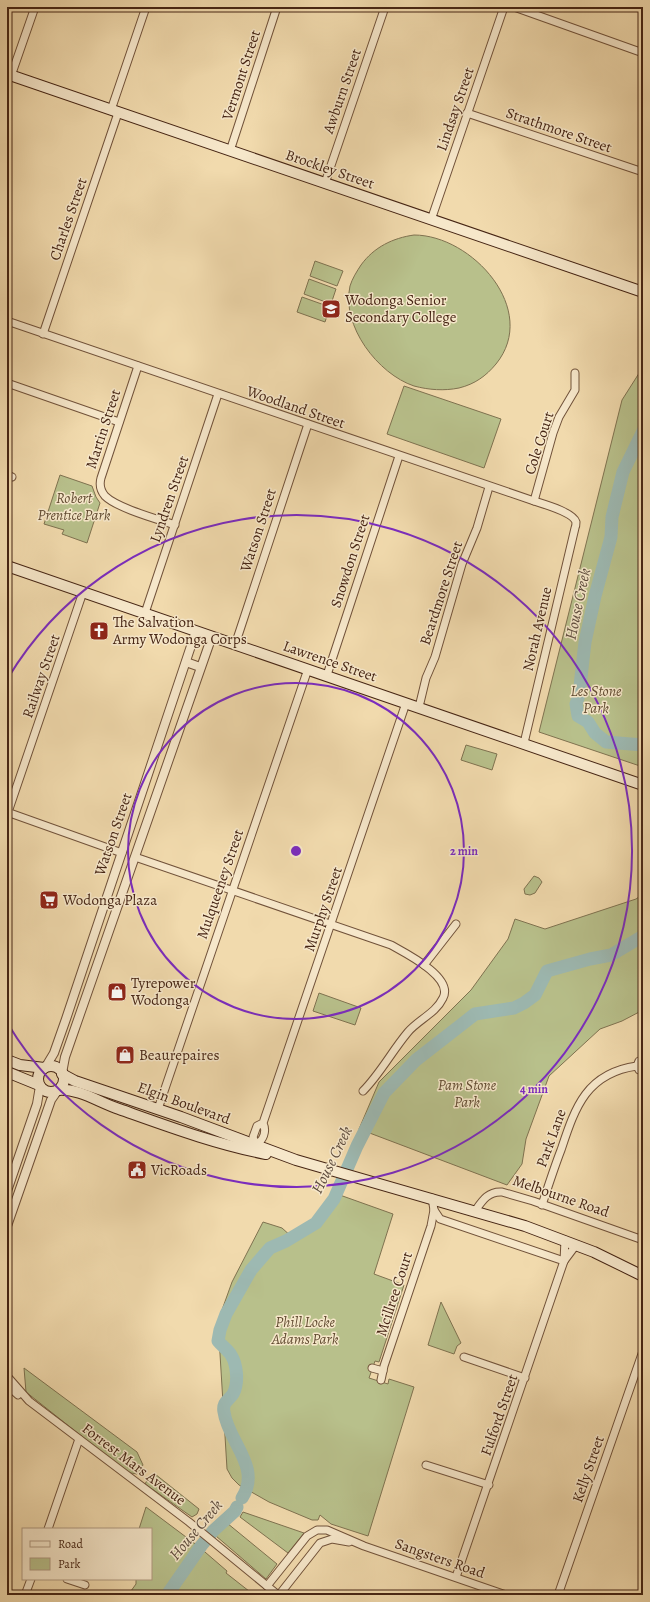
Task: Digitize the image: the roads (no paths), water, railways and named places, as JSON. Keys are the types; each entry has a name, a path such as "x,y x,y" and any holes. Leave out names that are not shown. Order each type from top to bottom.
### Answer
{"main road":[{"name":"Brockley Street","path":"9,75 643,292"},
{"name":"Lawrence Street","path":"7,566 643,785"},
{"path":"7,1060 20,1065 56,1068 62,1074 63,1083 58,1090 47,1091 40,1085 7,1072"},
{"path":"40,1085 38,1076 45,1068"},
{"name":"Elgin Boulevard","path":"62,1074 76,1081 181,1117 231,1141"},
{"name":"Elgin Boulevard","path":"58,1090 76,1092 104,1104 180,1131 231,1141 359,1178 433,1202"},
{"path":"180,1131 183,1123 181,1117"},
{"path":"433,1202 475,1211 565,1240 643,1276"}],"street":[{"path":"9,75 35,7"},
{"name":"Charles Street","path":"43,334 115,112 146,7"},
{"name":"Vermont Street","path":"230,151 277,7"},
{"name":"Awburn Street","path":"325,183 385,7"},
{"name":"Lindsay Street","path":"432,220 504,7"},
{"path":"514,7 643,52"},
{"name":"Strathmore Street","path":"468,113 643,172"},
{"name":"Woodland Street","path":"7,322 489,487 534,501 567,513 575,520"},
{"name":"Martin Street","path":"138,366 101,478 100,489 104,495 119,504 174,525"},
{"name":"Cole Court","path":"534,501 552,433 559,417 575,390 575,373"},
{"path":"7,383 119,422"},
{"name":"Lyndren Street","path":"145,613 218,394"},
{"name":"Watson Street","path":"235,644 308,424"},
{"name":"Snowdon Street","path":"327,675 398,456"},
{"name":"Beardmore Street","path":"419,707 424,684 435,657 462,564 477,528 489,487"},
{"name":"Norah Avenue","path":"524,743 575,528 575,520"},
{"name":"Railway Street","path":"8,812 83,592"},
{"name":"Watson Street","path":"45,1068 54,1053 66,1019 196,631"},
{"name":"Watson Street","path":"62,1074 65,1057 212,636"},
{"path":"186,662 200,667"},
{"name":"Mulqueeney Street","path":"158,1109 308,669"},
{"name":"Murphy Street","path":"255,1148 262,1140 265,1129 263,1123 332,925 406,703"},
{"path":"8,812 122,853 391,945 424,965 438,976 444,987 444,998 409,1030 370,1083 362,1091"},
{"path":"130,828 143,833"},
{"path":"114,876 127,880"},
{"path":"424,965 456,924"},
{"path":"80,977 92,981"},
{"path":"66,1019 78,1023"},
{"path":"640,1069 639,1061 643,1060"},
{"name":"Park Lane","path":"542,1205 572,1117 579,1101 598,1081 608,1075 623,1068 640,1069"},
{"path":"22,1185 8,1187 37,1104 40,1085"},
{"path":"7,1226 51,1100 58,1090"},
{"name":"Melbourne Road","path":"475,1211 488,1195 499,1192 533,1201 643,1240"},
{"path":"433,1202 437,1216 445,1221 564,1261"},
{"name":"Mcillree Court","path":"381,1380 431,1226 433,1202"},
{"path":"431,1226 438,1221 445,1221"},
{"name":"Fulford Street","path":"456,1577 489,1486 564,1261 565,1240"},
{"name":"Fulford Street","path":"564,1261 576,1245"},
{"name":"Kelly Street","path":"558,1595 643,1351"},
{"path":"464,1357 525,1378"},
{"path":"372,1368 383,1371"},
{"name":"Forrest Mars Avenue","path":"7,1376 29,1401"},
{"name":"Forrest Mars Avenue","path":"7,1385 193,1526 278,1595"},
{"path":"48,1528 79,1439"},
{"path":"426,1465 489,1486"},
{"name":"Sangsters Road","path":"267,1586 305,1539 315,1530 327,1530 364,1546 506,1595"},
{"name":"Sangsters Road","path":"278,1595 322,1542 332,1539 364,1546"},
{"path":"25,1595 31,1580"},
{"path":"71,1580 85,1585"}],"waterway":[{"name":"House Creek","path":"643,431 623,472 612,517 611,537 595,596 585,642 579,695 576,704 578,716 588,722 595,733 606,742 643,745"},
{"name":"House Creek","path":"242,1498 247,1487 248,1476 246,1465 231,1434 224,1412 225,1403 235,1390 237,1379 236,1368 231,1355 218,1341 220,1330 226,1314 251,1270 270,1248 286,1241 316,1223 334,1199 357,1146 384,1093 416,1060 475,1014 514,1008 524,1003 535,995 547,971 590,959 611,955 643,936"},
{"name":"House Creek","path":"167,1595 201,1546 213,1531 235,1511 237,1507"}],"place":[{"name":"Wodonga Senior Secondary College","path":"331,309"},
{"name":"The Salvation Army Wodonga Corps","path":"99,631"},
{"name":"Wodonga Plaza","path":"49,900"},
{"name":"Tyrepower Wodonga","path":"117,992"},
{"name":"Beaurepaires","path":"125,1055"},
{"name":"VicRoads","path":"137,1170"}],"park label":[{"name":"Robert Prentice Park","path":"74,506"},
{"name":"Les Stone Park","path":"596,700"},
{"name":"Pam Stone Park","path":"467,1094"},
{"name":"Phill Locke Adams Park","path":"305,1330"}]}
